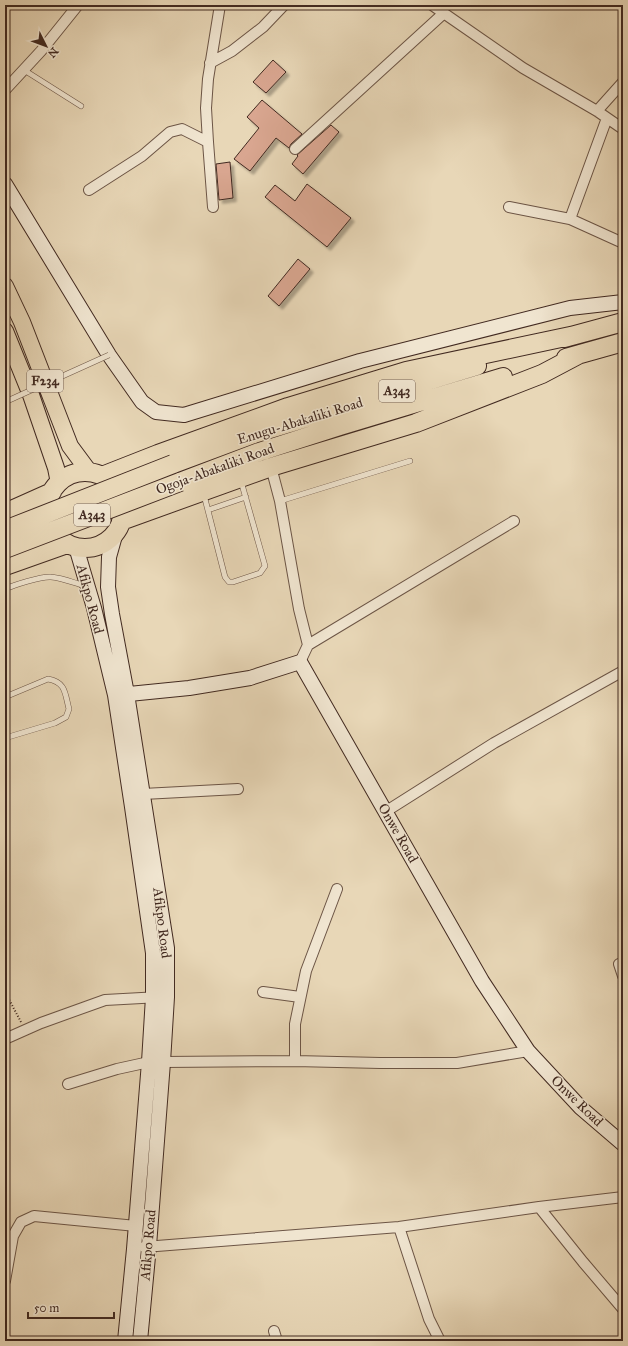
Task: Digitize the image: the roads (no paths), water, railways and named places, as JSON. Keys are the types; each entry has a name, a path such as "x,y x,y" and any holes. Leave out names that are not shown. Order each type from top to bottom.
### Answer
{"highway":[{"name":"Enugu-Abakaliki Road","path":"5,530 254,434 493,362 574,335 623,322"},
{"path":"5,513 56,487 68,476 79,473 96,474 158,454 288,407 399,373 574,335"},
{"name":"A343","path":"578,355 623,342"},
{"path":"118,527 203,492 271,467 416,422 542,374 578,355"},
{"name":"Ogoja-Abakaliki Road","path":"5,548 258,452 578,355"},
{"path":"56,487 47,506 48,521 55,534 72,545 87,548 98,546 108,540 118,527 123,512 122,501 118,491 111,482 96,474"},
{"path":"5,566 72,545"}],"main road":[{"path":"5,184 109,355 142,402 156,412 184,415 360,361 570,308 623,302"},
{"name":"F234","path":"5,286 70,446 96,474"},
{"path":"8,337 26,335"},
{"name":"F234","path":"8,337 31,395 56,468 56,487"},
{"name":"Afikpo Road","path":"118,527 109,557 108,587 121,694 132,807 160,997 163,1062 140,1341"},
{"name":"Afikpo Road","path":"72,545 88,587 121,694 143,794 167,948 149,1062 125,1341"},
{"path":"121,694 189,688 250,678 300,662"},
{"name":"Onwe Road","path":"300,662 482,981 528,1051 582,1108 623,1144"}],"street":[{"path":"5,90 41,51 78,5"},
{"path":"213,207 206,108 210,63 220,5"},
{"path":"210,63 232,50 263,27 284,5"},
{"path":"432,5 522,68 596,111 623,129"},
{"path":"295,149 444,13"},
{"path":"596,111 623,82"},
{"path":"570,219 607,118"},
{"path":"89,190 142,156 170,132 182,129 208,142"},
{"path":"509,207 570,219 623,243"},
{"path":"271,467 280,501 299,609 308,645"},
{"path":"300,662 308,645 514,521"},
{"path":"385,812 494,743 623,671"},
{"path":"143,794 238,789"},
{"path":"295,1061 296,1024 306,971 337,889"},
{"path":"619,964 623,976"},
{"path":"262,992 300,997"},
{"path":"5,1039 105,1000 160,997"},
{"path":"163,1062 295,1061 458,1063 528,1051"},
{"path":"68,1084 117,1069 149,1062"},
{"path":"134,1249 149,1246 399,1227 539,1206 623,1197"},
{"path":"539,1206 583,1262 623,1309"},
{"path":"5,1281 13,1236 21,1222 34,1216 136,1226"},
{"path":"399,1227 429,1319 440,1341"}],"lane":[{"path":"24,70 81,106"},
{"path":"5,402 109,355"},
{"path":"280,501 410,461"},
{"path":"203,492 225,577 229,582 233,582 260,573 265,566 240,478"},
{"path":"208,510 246,497"},
{"path":"5,589 49,576 88,587"},
{"path":"5,697 48,679 56,680 63,686 70,709 66,717 55,723 5,738"}]}
